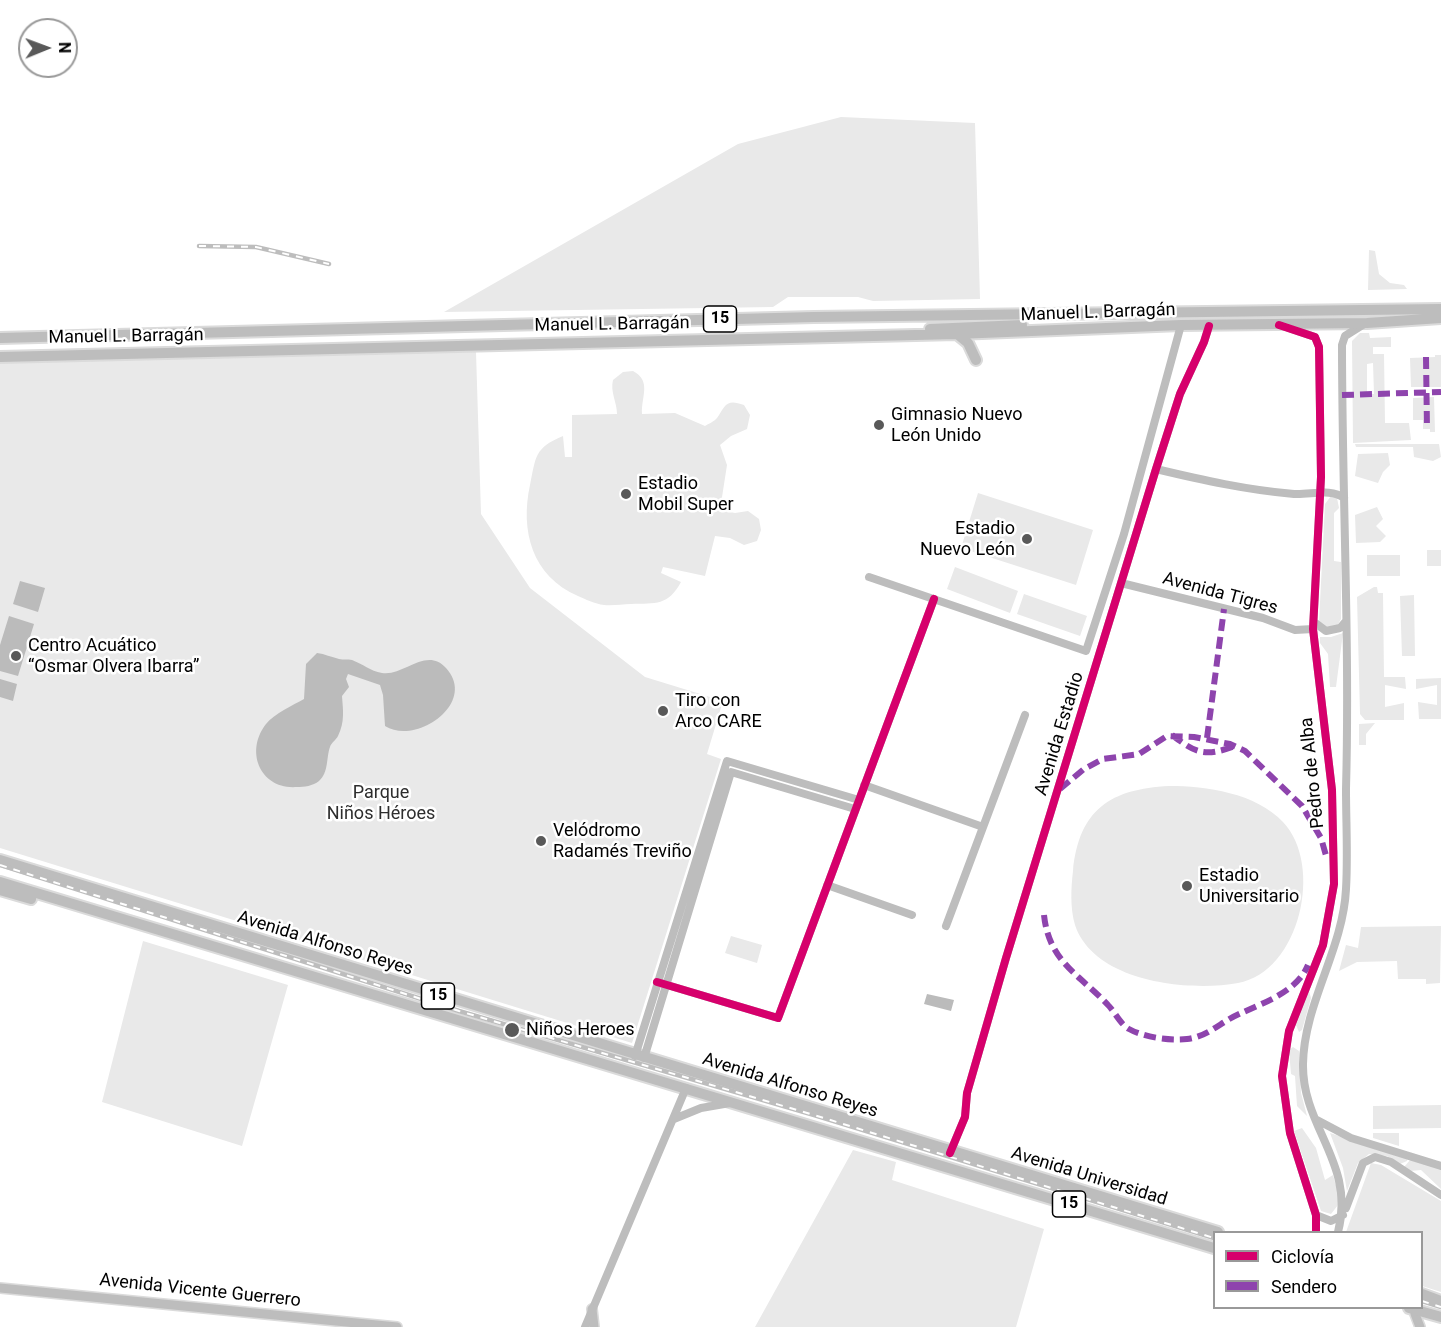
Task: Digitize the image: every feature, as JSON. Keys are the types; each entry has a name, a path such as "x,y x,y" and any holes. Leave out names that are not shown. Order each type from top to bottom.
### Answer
{"highway":[{"name":"Manuel L. Barragán","path":"0,338 814,317 1441,309"},
{"name":"Manuel L. Barragán","path":"0,357 957,334 1181,325 1367,323 1441,318"},
{"path":"913,334 953,327 1039,325 1054,330"},
{"path":"957,334 968,343 976,360"},
{"path":"0,853 85,880 99,891"},
{"name":"Avenida Alfonso Reyes","path":"0,860 950,1153"},
{"name":"Avenida Alfonso Reyes","path":"0,885 57,900 924,1160"},
{"path":"387,980 411,1006"},
{"path":"665,1065 703,1094"},
{"name":"Avenida Universidad","path":"950,1153 1213,1232"},
{"name":"Avenida Universidad","path":"924,1160 1213,1247"},
{"path":"1002,1183 1061,1186"},
{"path":"1423,1294 1441,1300"},
{"path":"1412,1311 1441,1317"}],"main road":[{"name":"Avenida Vicente Guerrero","path":"0,1287 397,1327"},
{"path":"592,1309 594,1327"},
{"path":"1412,1311 1420,1327"}],"street":[{"name":"Pedro de Alba","path":"1339,1231 1343,1215 1343,1196 1338,1170 1316,1120 1305,1084 1304,1040 1307,1023 1338,940 1346,897 1346,621 1342,342 1347,334 1367,323"},
{"path":"870,577 1086,651 1124,534 1181,325"},
{"name":"Pedro de Alba","path":"1279,325 1309,335 1318,343 1321,494 1313,625 1332,790 1334,884 1323,945 1287,1037 1283,1068 1284,1101 1290,1133 1316,1215 1316,1231"},
{"name":"Avenida Estadio","path":"950,1153 965,1117 967,1094 998,986 1120,583 1180,394 1209,326"},
{"path":"1156,469 1240,487 1306,494 1333,492 1344,498"},
{"name":"Avenida Tigres","path":"1120,583 1263,618 1295,630 1313,625 1326,632 1340,628 1346,621"},
{"path":"661,983 778,1018 933,599"},
{"path":"946,926 1025,715"},
{"path":"640,1057 727,761 859,800"},
{"path":"677,931 731,772 855,809"},
{"path":"864,785 983,827"},
{"path":"827,885 912,915"},
{"path":"1287,1037 1304,1040"},
{"path":"585,1327 686,1088"},
{"path":"674,1119 701,1108 733,1102"},
{"path":"1316,1120 1351,1138 1441,1166"},
{"path":"1316,1215 1328,1221 1343,1215 1361,1167 1371,1158 1388,1161 1441,1195"}],"green space":[{"path":"841,117 975,123 980,299 873,301 858,297 788,297 773,307 444,312 738,144"},
{"path":"1369,250 1375,251 1379,274 1390,283 1404,285 1407,289 1368,290"},
{"path":"1360,333 1369,333 1370,338 1391,337 1391,347 1373,347 1373,354 1384,354 1385,423 1409,423 1411,440 1353,443 1352,341","holes":["1373,363 1374,394 1367,394 1367,364"]},
{"name":"Parque Niños Héroes","path":"476,352 481,514 530,588 645,677 723,701 707,754 721,759 632,1043 0,848 0,363"},
{"path":"1435,355 1441,355 1441,387 1411,387 1410,358 1435,357"},
{"name":"Estadio Mobil Super","path":"633,371 639,375 644,385 642,414 675,413 705,426 716,419 727,404 733,402 744,405 750,415 747,429 731,436 720,445 727,465 720,510 735,513 748,511 759,519 761,530 757,541 744,545 730,538 715,536 705,576 663,567 661,573 681,582 671,595 660,602 604,605 587,600 562,587 540,564 529,535 527,502 535,460 541,449 563,436 565,457 572,457 572,415 617,414 612,389 613,380 623,372"},
{"path":"1434,397 1435,432 1430,432 1430,429 1423,429 1423,420 1413,420 1413,398"},
{"path":"1355,444 1439,444 1441,457 1433,461 1414,457 1413,447 1356,447"},
{"path":"1388,453 1390,465 1383,472 1378,483 1355,476 1358,454"},
{"name":"Estadio Nuevo León","path":"978,493 1093,530 1076,585 961,548"},
{"path":"1331,496 1337,498 1339,508 1334,513 1334,561 1341,562 1341,619 1337,626 1328,628 1319,622 1325,504"},
{"path":"1377,507 1383,519 1376,526 1386,536 1380,542 1356,543 1355,515"},
{"path":"1427,550 1441,550 1441,566 1427,566"},
{"path":"1367,555 1400,555 1400,576 1367,576"},
{"path":"955,567 1018,591 1010,613 947,589"},
{"path":"1377,587 1378,593 1383,593 1384,677 1405,677 1406,689 1385,685 1385,707 1404,703 1404,720 1365,720 1360,714 1357,597"},
{"path":"1024,594 1087,616 1080,636 1017,614"},
{"path":"1414,595 1415,656 1402,656 1400,596"},
{"path":"1343,633 1336,687 1330,687 1328,654 1320,643 1320,637 1331,637"},
{"path":"1441,678 1441,719 1419,719 1418,702 1437,705 1437,685 1416,689 1416,679"},
{"path":"1375,723 1366,734 1366,745 1359,745 1359,724"},
{"name":"Estadio Universitario","path":"1169,786 1230,793 1259,804 1283,822 1295,841 1302,864 1303,889 1299,914 1290,939 1277,959 1259,975 1238,983 1194,986 1145,979 1122,971 1101,959 1085,944 1075,925 1071,898 1076,850 1082,832 1091,818 1102,806 1115,798 1148,788"},
{"path":"1441,926 1440,983 1426,984 1426,979 1398,979 1397,961 1357,962 1339,971 1346,945 1358,948 1361,927"},
{"path":"731,936 762,945 757,963 725,953"},
{"path":"143,941 288,985 242,1146 102,1102"},
{"path":"1309,991 1311,998 1302,1030 1299,1032 1296,1025"},
{"path":"1293,1047 1299,1051 1301,1093 1307,1116 1297,1106 1295,1076 1291,1074 1289,1050"},
{"path":"1441,1105 1441,1128 1373,1129 1373,1106"},
{"path":"1302,1128 1316,1148 1325,1180 1333,1175 1338,1205 1331,1214 1321,1211 1294,1131"},
{"path":"1330,1133 1408,1158 1407,1161 1400,1164 1387,1156 1369,1154 1358,1163 1347,1191 1343,1168"},
{"path":"1373,1133 1399,1133 1399,1146 1373,1138"},
{"path":"853,1150 896,1162 892,1180 1044,1229 1016,1327 755,1327"},
{"path":"1411,1159 1441,1168 1441,1189 1421,1170 1410,1171 1404,1167"},
{"path":"1371,1163 1381,1165 1441,1201 1441,1292 1423,1286 1423,1231 1346,1231"}],"shaded area":[{"path":"20,581 45,588 38,612 13,604"},
{"path":"9,616 34,624 18,676 0,671 0,645"},
{"path":"317,653 352,660 382,673 398,671 422,661 438,662 446,668 454,681 454,695 449,707 439,718 426,726 398,731 385,726 380,685 348,674 346,679 349,687 342,696 342,726 329,751 322,777 317,783 308,786 284,786 266,776 260,767 256,746 269,720 304,699 306,664"},
{"path":"0,679 17,684 13,701 0,697"},
{"path":"927,994 954,1000 951,1011 924,1004"}],"railway":[{"path":"199,246 256,247 329,264"},
{"path":"0,865 459,1011 814,1115 1213,1238"},
{"path":"1423,1301 1441,1307"}],"marked path":[{"path":"1426,357 1427,429"},
{"path":"1342,395 1441,392"},
{"path":"1207,738 1224,609"},
{"path":"1172,735 1202,752 1216,752 1235,746"},
{"path":"1060,789 1084,769 1103,759 1139,754 1167,736 1194,737 1230,744 1245,751 1302,806 1321,838 1327,859"},
{"path":"1044,915 1052,945 1067,966 1108,1005 1126,1027 1157,1038 1187,1039 1207,1032 1232,1017 1278,996 1296,982 1308,965"}],"cycle path":[{"path":"1279,325 1315,337 1319,347 1321,477 1313,629 1332,790 1334,884 1323,945 1289,1031 1282,1076 1290,1133 1316,1215 1316,1231"},
{"path":"950,1153 965,1117 967,1093 1006,958 1156,469 1180,394 1209,326"},
{"path":"657,982 778,1018 934,599"}],"place":[{"name":"Gimnasio Nuevo León Unido","path":"879,425"},
{"name":"Estadio Mobil Super","path":"626,494"},
{"name":"Estadio Nuevo León","path":"1027,539"},
{"name":"Centro Acuático “Osmar Olvera Ibarra”","path":"16,656"},
{"name":"Tiro con Arco CARE","path":"663,711"},
{"name":"Velódromo Radamés Treviño","path":"541,841"},
{"name":"Estadio Universitario","path":"1187,886"},
{"name":"Niños Heroes","path":"512,1030"}]}
